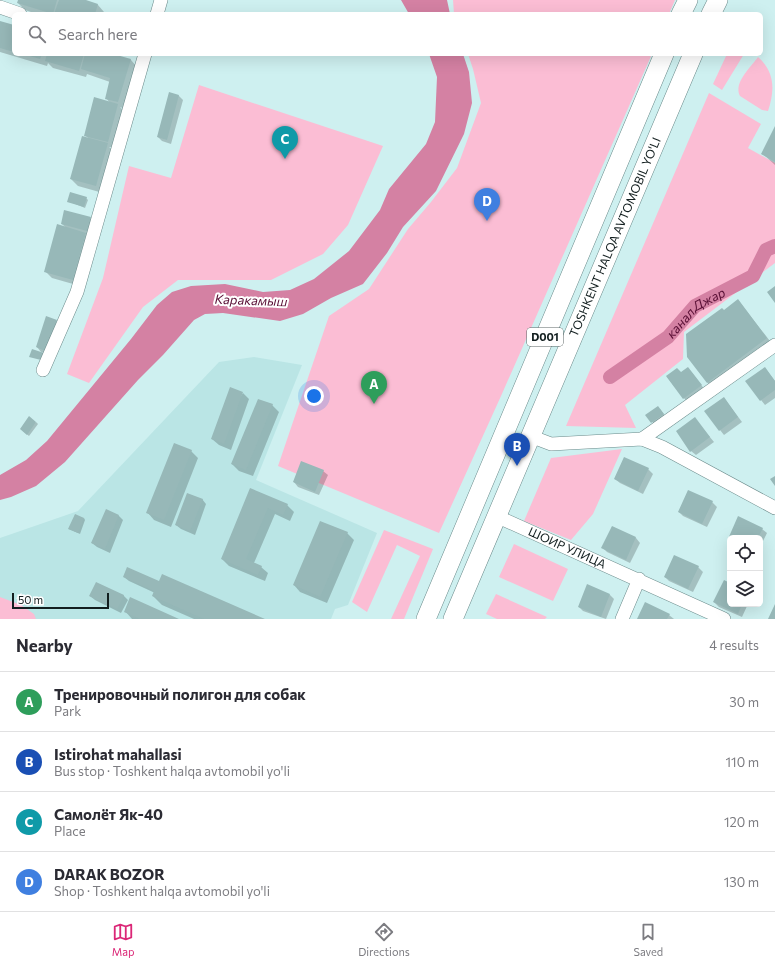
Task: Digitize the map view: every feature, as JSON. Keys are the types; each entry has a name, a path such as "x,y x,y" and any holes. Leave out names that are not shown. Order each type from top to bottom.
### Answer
{"highway":[{"path":"682,12 688,0"},
{"path":"712,12 718,0"},
{"name":"D001","path":"426,619 663,56"},
{"name":"TOSHKENT HALQA AVTOMOBIL YO'LI","path":"453,619 692,56"}],"street":[{"path":"158,12 162,0"},
{"path":"0,7 14,12"},
{"path":"43,370 77,292 144,56"},
{"path":"642,439 775,345"},
{"path":"530,436 551,444 642,439 662,447 775,508"},
{"name":"ШОИР УЛИЦА","path":"496,516 639,579 724,619"},
{"path":"622,619 639,579"}],"shaded area":[{"path":"453,0 675,0 670,12 454,12"},
{"path":"469,56 651,56 439,533 278,466 329,316 369,289 408,229 457,168 481,103"},
{"path":"726,56 743,56 722,90 713,84"},
{"path":"758,57 768,69 772,82 772,96 768,111 762,110 740,96 738,91 744,75"},
{"path":"199,85 383,146 348,225 323,254 271,280 178,280 143,307 89,383 67,374 103,278 129,166 171,178"},
{"path":"709,93 761,124 748,148 775,163 775,263 684,332 683,359 625,405 636,428 566,426"},
{"path":"254,357 302,365 256,480 377,533 348,605 335,609 331,619 0,619 0,538 78,511 219,362"},
{"path":"622,449 593,514 571,540 524,521 551,458"},
{"path":"384,530 433,549 404,619 391,619 420,556 397,545 367,612 352,602"},
{"path":"514,544 568,569 553,601 499,577"},
{"path":"496,594 547,617 545,619 497,619 486,614"},
{"path":"0,597 21,605 34,614 36,619 0,619"}],"water":[{"path":"401,0 447,0 450,12 408,12"},
{"name":"Каракамыш","path":"430,56 464,56 469,72 472,103 464,134 436,191 403,227 387,253 363,284 331,298 303,314 280,321 223,313 205,314 194,320 65,462 36,486 0,500 0,475 26,460 47,441 157,305 172,292 191,286 225,284 263,292 290,290 314,279 349,251 380,210 389,189 426,144 435,122 437,77"}],"building":[{"path":"18,0 57,0 54,12 46,12 17,3"},
{"path":"59,0 86,0 98,4 96,12 55,12"},
{"path":"0,21 12,24 12,51 0,48"},
{"path":"30,56 41,56 40,59"},
{"path":"46,56 83,56 79,71 45,61"},
{"path":"84,56 120,56 131,59 118,102 105,99 110,78 81,69"},
{"path":"169,92 179,95 167,140 157,137"},
{"path":"94,97 118,104 108,142 84,136"},
{"path":"775,126 775,162 761,154"},
{"path":"82,136 108,143 96,186 70,179"},
{"path":"70,192 87,197 84,207 67,202"},
{"path":"64,210 91,217 87,231 61,224"},
{"path":"57,224 86,233 73,280 44,272"},
{"path":"775,286 775,303 767,292"},
{"path":"738,299 767,338 707,383 687,357 686,334 722,308 724,310"},
{"path":"46,316 57,320 45,351 36,347"},
{"path":"32,349 44,353 41,360 29,357"},
{"path":"688,367 702,385 683,399 666,376 677,368 681,372"},
{"path":"765,367 775,381 775,390 760,401 745,381"},
{"path":"230,387 243,392 224,444 211,439"},
{"path":"724,397 738,417 719,431 704,411"},
{"path":"258,399 273,404 246,470 231,464"},
{"path":"658,406 664,414 651,423 645,415"},
{"path":"29,416 36,422 27,435 20,429"},
{"path":"695,417 710,437 690,452 676,431"},
{"path":"174,443 192,450 164,520 146,513"},
{"path":"624,457 649,468 638,491 614,479"},
{"path":"301,461 324,470 315,492 293,482"},
{"path":"775,476 775,486 770,479"},
{"path":"250,488 288,504 283,515 268,508 246,559 262,566 258,575 221,559"},
{"path":"688,490 713,501 702,524 678,512"},
{"path":"187,493 203,499 190,531 175,525"},
{"path":"106,509 119,515 105,549 91,543"},
{"path":"75,514 84,518 78,533 68,529"},
{"path":"738,516 763,528 760,535 730,535"},
{"path":"320,521 348,532 320,597 293,585"},
{"path":"612,526 636,537 626,560 601,548"},
{"path":"674,555 699,566 688,589 664,577"},
{"path":"127,567 159,581 162,574 265,619 204,619 152,596 154,591 123,577"},
{"path":"724,580 727,582 727,607 741,607 738,614 713,602"},
{"path":"96,582 124,595 117,609 89,596"},
{"path":"587,584 610,594 601,617 578,607"},
{"path":"130,597 179,619 140,619 124,612"},
{"path":"645,602 670,614 667,619 637,619"},
{"path":"775,604 775,619 768,619"}],"waterway":[{"name":"канал Джар","path":"610,377 668,337 695,306 753,276 766,250 775,246"}],"place":[{"name":"Самолёт Як-40","path":"285,159"},
{"name":"DARAK BOZOR","path":"487,221"},
{"name":"Тренировочный полигон для собак","path":"374,404"},
{"name":"Istirohat mahallasi","path":"517,466"}]}
